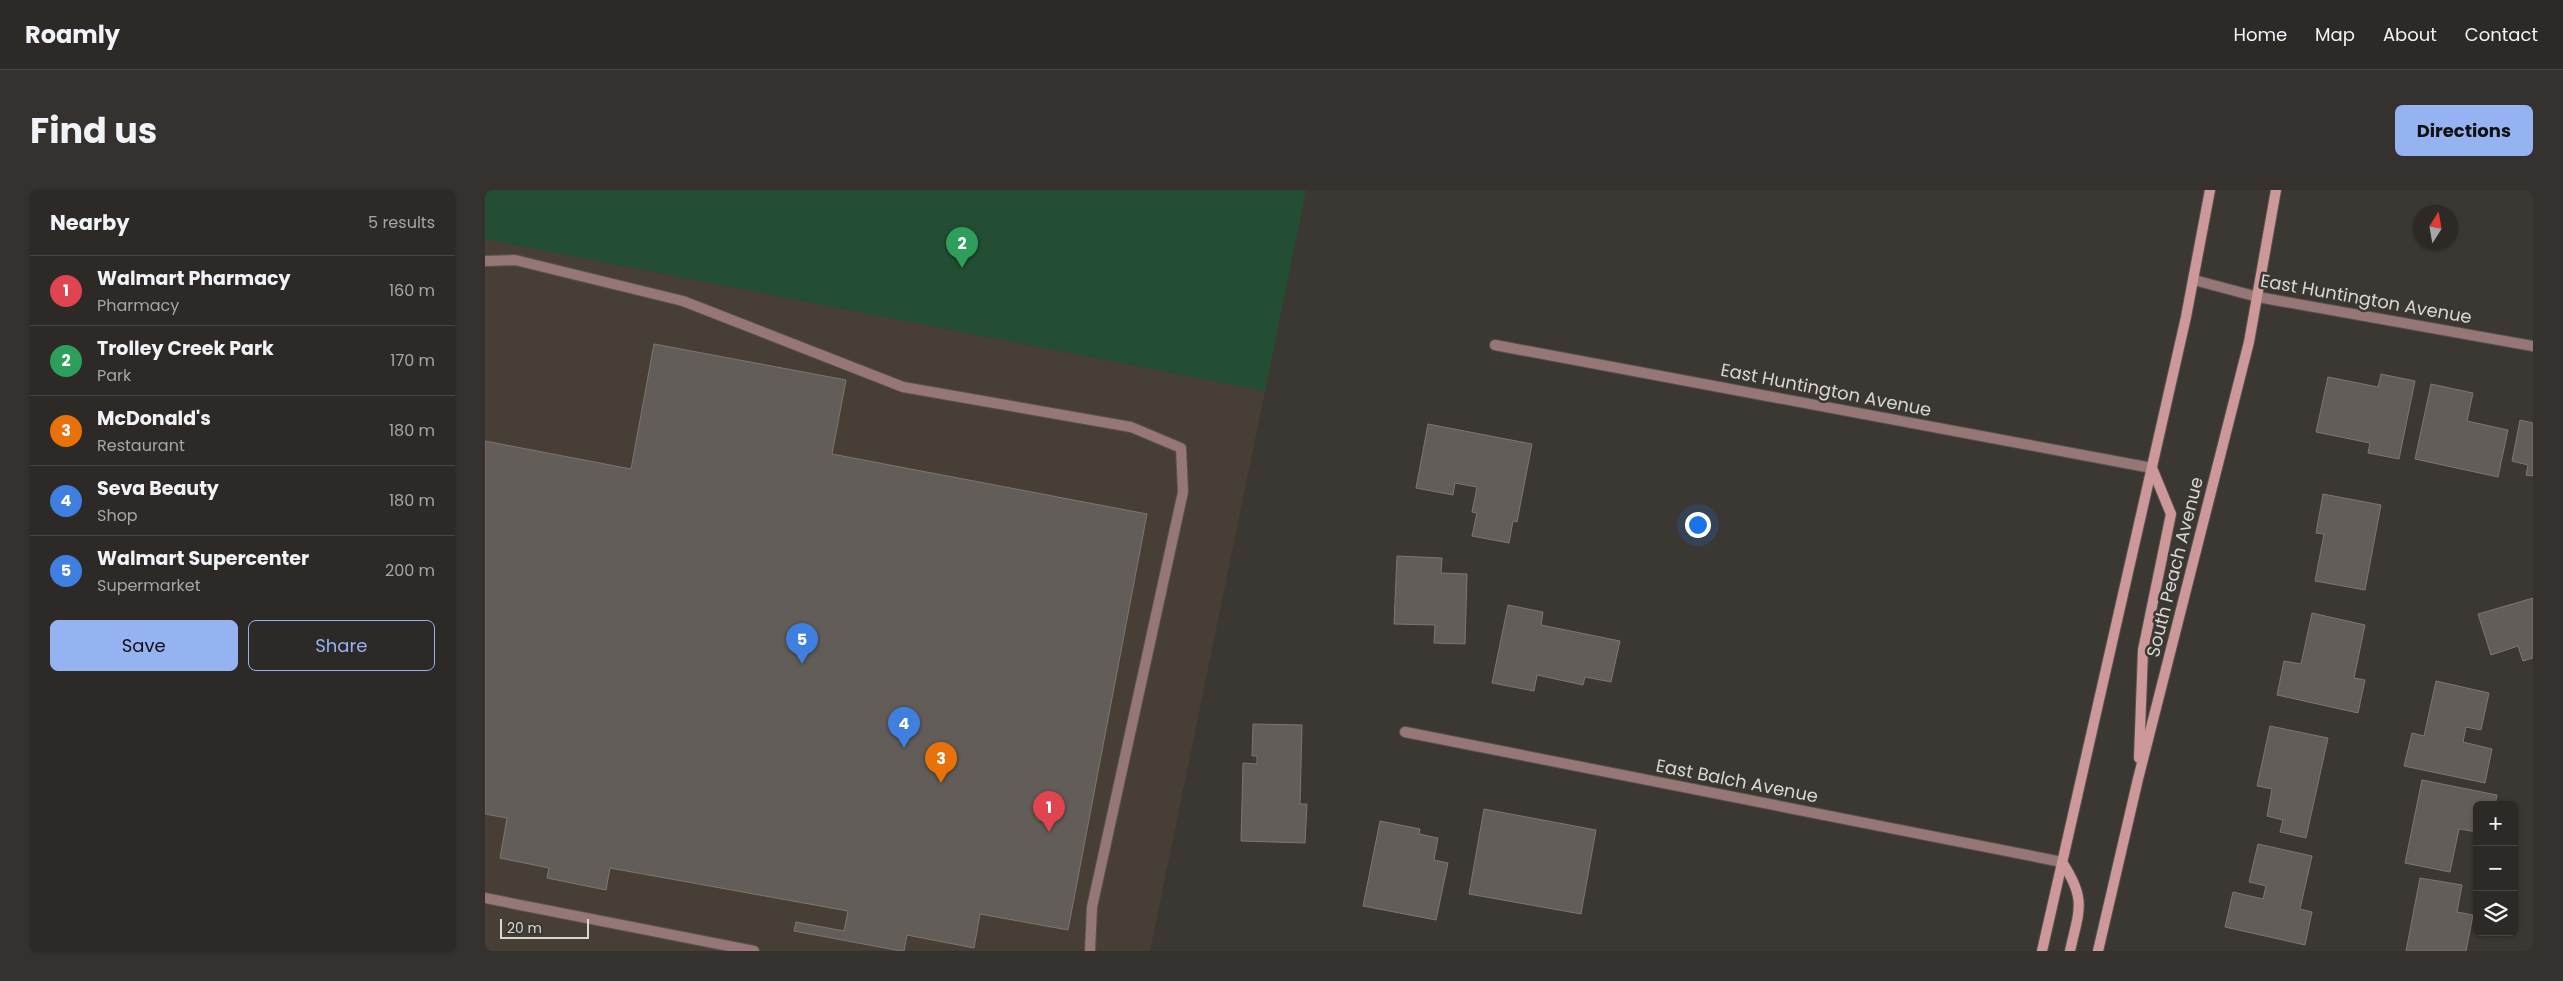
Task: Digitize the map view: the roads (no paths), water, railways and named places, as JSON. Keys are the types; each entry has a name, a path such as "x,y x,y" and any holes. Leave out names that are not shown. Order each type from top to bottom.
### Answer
{"main road":[{"path":"2042,951 2194,280 2210,190"},
{"name":"South Peach Avenue","path":"2098,951 2138,779 2249,342 2277,190"},
{"path":"2138,779 2143,650 2171,514 2152,468"},
{"path":"2062,862 2074,880 2080,896 2070,951"}],"street":[{"path":"485,261 515,260 683,301 903,387 1131,427 1181,448 1183,492 1092,907 1090,951"},
{"name":"East Huntington Avenue","path":"2194,280 2258,297 2533,346"},
{"name":"East Huntington Avenue","path":"1495,345 2152,468"},
{"name":"East Balch Avenue","path":"1405,732 2062,862"},
{"path":"485,898 755,951"}],"place":[{"name":"Trolley Creek Park","path":"962,268"},
{"name":"Walmart Supercenter","path":"802,664"},
{"name":"Seva Beauty","path":"904,748"},
{"name":"McDonald's","path":"941,783"},
{"name":"Walmart Pharmacy","path":"1049,832"}]}
